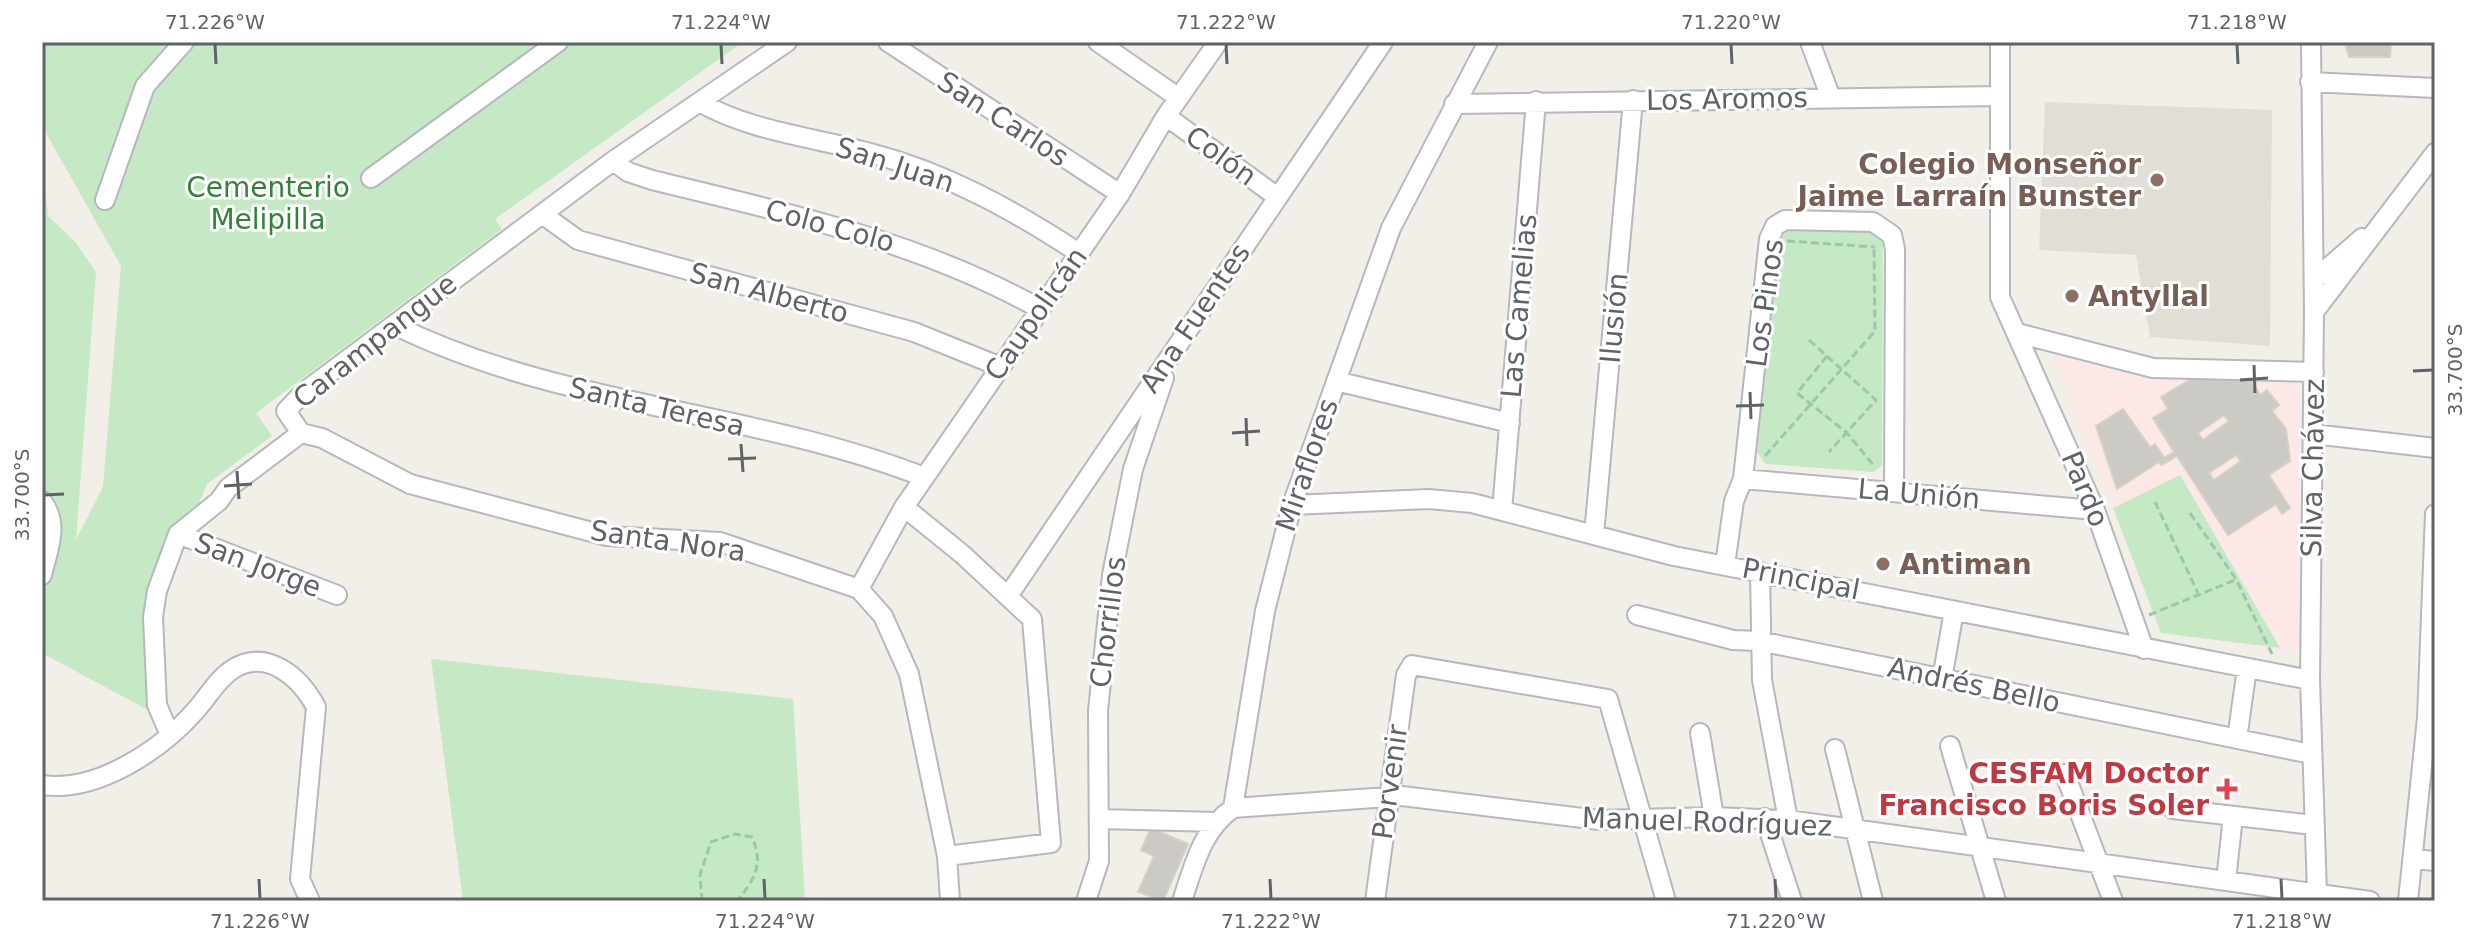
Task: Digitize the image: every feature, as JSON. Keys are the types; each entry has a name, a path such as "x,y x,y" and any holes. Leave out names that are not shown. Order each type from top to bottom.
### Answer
{"street":[{"path":"105,200 145,86 184,42"},
{"path":"371,178 558,42"},
{"name":"Carampangue","path":"178,534 219,501 228,488 301,433 286,411 304,392 613,161 787,42"},
{"name":"San Carlos","path":"888,42 1120,194"},
{"path":"1098,42 1179,98"},
{"name":"Caupolicán","path":"859,589 904,507 1120,194 1166,116 1218,42"},
{"name":"Ana Fuentes","path":"1008,596 1383,42"},
{"name":"Miraflores","path":"1233,808 1265,611 1292,505 1391,228 1488,42"},
{"path":"1810,42 1831,98"},
{"name":"Pardo","path":"2000,42 1998,285 2004,310 2095,510 2144,649"},
{"name":"Silva Chávez","path":"2311,42 2314,372 2310,680 2317,893"},
{"path":"2310,82 2435,88"},
{"name":"Los Aromos","path":"1454,104 2000,96"},
{"name":"Ilusión","path":"1594,535 1633,100"},
{"name":"Las Camelias","path":"1502,511 1536,101"},
{"name":"San Juan","path":"701,103 748,123 872,153 936,174 1016,212 1079,253"},
{"name":"Colón","path":"1166,116 1276,196"},
{"path":"2314,312 2435,153"},
{"name":"Colo Colo","path":"613,161 628,172 652,180 857,231 922,252 999,286 1040,309"},
{"path":"2314,280 2399,204"},
{"name":"San Alberto","path":"542,214 578,240 914,332 1001,367"},
{"name":"Los Pinos","path":"1725,565 1734,501 1743,479 1772,230 1785,220 1873,222 1888,230 1895,249"},
{"path":"1894,492 1895,249"},
{"name":"Santa Teresa","path":"394,325 436,345 545,382 743,427 801,436 860,452 924,477"},
{"path":"2017,333 2153,368 2314,372"},
{"name":"Chorrillos","path":"1086,901 1097,875 1099,699 1112,575 1133,469 1175,350"},
{"path":"1336,381 1510,423"},
{"name":"Santa Nora","path":"301,433 322,438 410,484 607,536 720,542 859,589"},
{"path":"2313,434 2435,448"},
{"name":"La Unión","path":"1743,479 2095,510"},
{"name":"Principal","path":"1292,505 1452,499 1725,565 2310,680"},
{"path":"42,501 52,515 53,530 42,575"},
{"path":"904,507 1032,619 1051,843 947,856"},
{"path":"2408,901 2427,718 2435,514"},
{"path":"170,735 157,705 153,617 157,591 178,534"},
{"name":"San Jorge","path":"178,534 337,595"},
{"path":"1760,572 1759,641 1766,709 1788,820"},
{"path":"859,589 883,616 909,674 947,856 950,901"},
{"path":"1942,679 1954,611"},
{"name":"Andrés Bello","path":"1637,615 1733,640 1759,641 2311,754"},
{"path":"42,785 66,786 92,781 119,768 170,735 231,670 247,662 265,662 290,673 306,687 316,707 300,879 310,901"},
{"name":"Porvenir","path":"1375,901 1387,796 1406,675 1412,665 1608,699 1642,819"},
{"path":"2237,739 2247,668"},
{"path":"1700,733 1714,817"},
{"path":"1950,746 1996,901"},
{"path":"1835,749 1873,901"},
{"path":"2065,774 2113,901"},
{"name":"Manuel Rodríguez","path":"1233,808 1387,796 1418,797 1585,819 1765,818 2370,901"},
{"path":"1182,901 1203,841 1216,822 1233,808"},
{"path":"2173,809 2314,825"},
{"path":"2226,881 2233,816"},
{"path":"1765,818 1792,901"},
{"path":"1099,819 1216,822"},
{"path":"1642,819 1666,901"},
{"path":"2413,859 2435,861"}],"path":[{"path":"1769,239 1895,249"},
{"path":"1743,479 1875,331 1874,247"},
{"path":"1809,340 1876,400 1829,452"},
{"path":"1827,356 1797,393 1847,433 1875,468"},
{"path":"2155,502 2198,594"},
{"path":"2190,513 2236,579 2281,674"},
{"path":"2134,621 2236,579"},
{"path":"702,901 700,875 711,842 735,834 752,837 759,854 757,877 737,901"}],"shaded area":[{"name":"Colegio Monseñor Jaime Larraín Bunster","path":"2045,102 2272,110 2270,346 2150,337 2136,255 2039,250"},
{"path":"2051,348 2300,379 2297,651 2161,633"}],"green space":[{"name":"Cementerio Melipilla","path":"42,42 743,42 495,219 502,229 256,413 272,436 207,484 158,602 161,717 42,653 42,161 48,216 76,243 96,272 76,540 103,487 121,266 42,126"},
{"path":"1789,227 1878,230 1883,243 1882,465 1874,472 1766,464 1755,449 1781,238"},
{"path":"2180,475 2280,648 2161,633 2113,508"},
{"path":"431,659 793,699 805,901 463,901"}],"building":[{"path":"2345,42 2391,42 2390,57 2349,57"},
{"path":"2193,378 2248,378 2261,395 2267,390 2279,405 2272,411 2286,429 2290,461 2269,475 2290,508 2282,514 2276,504 2228,535 2177,456 2167,462 2164,458 2174,452 2153,418 2168,409 2161,397","holes":["2224,415 2229,421 2203,440 2198,433","2236,455 2241,461 2214,480 2209,473"]},
{"path":"2123,409 2150,447 2155,444 2167,462 2161,465 2159,462 2117,489 2096,426"},
{"path":"1151,828 1188,844 1163,901 1138,892 1154,856 1141,850"}],"place":[{"name":"Colegio Monseñor Jaime Larraín Bunster","path":"2157,180"},
{"name":"Antyllal","path":"2072,296"},
{"name":"Antiman","path":"1883,564"},
{"name":"CESFAM Doctor Francisco Boris Soler","path":"2227,789"}]}
